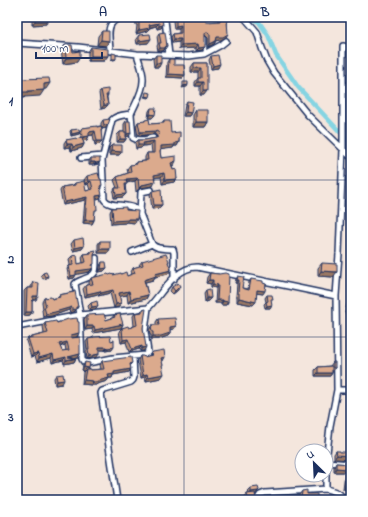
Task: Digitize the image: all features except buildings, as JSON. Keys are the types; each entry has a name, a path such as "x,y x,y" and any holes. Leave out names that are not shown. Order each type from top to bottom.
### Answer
{"street":[{"path":"110,50 110,25 121,17"},
{"path":"167,17 165,20 169,55"},
{"path":"244,17 257,32 262,48 274,73 308,115 351,157"},
{"path":"17,42 110,50 137,54 197,56 205,54 226,41"},
{"path":"328,443 337,390 336,296 343,149 343,46 351,48"},
{"path":"137,54 143,77 143,83 131,114 133,138 137,140 153,138"},
{"path":"131,114 116,117 112,120 103,156 104,199 106,202 135,208 140,214 152,244 156,247 173,249 174,279"},
{"path":"81,158 103,156"},
{"path":"140,214 141,192 151,190"},
{"path":"132,252 152,244"},
{"path":"96,258 96,268 94,274 91,277 77,281 75,284 80,315 82,359 84,362 88,363 113,358 144,356 147,354 145,331 148,308 166,286 187,269 192,267 336,296"},
{"path":"17,327 80,315 148,308"},
{"path":"117,500 101,393 105,390 131,382 134,377 133,357"},
{"path":"337,390 351,390"},
{"path":"334,463 351,464"},
{"path":"326,483 326,489"},
{"path":"257,500 260,495 265,493 326,489 337,492 344,499 351,497"}],"lane":[{"path":"205,38 205,54"}],"waterway":[{"path":"249,17 259,22 268,35 276,55 298,87 351,142"}]}
